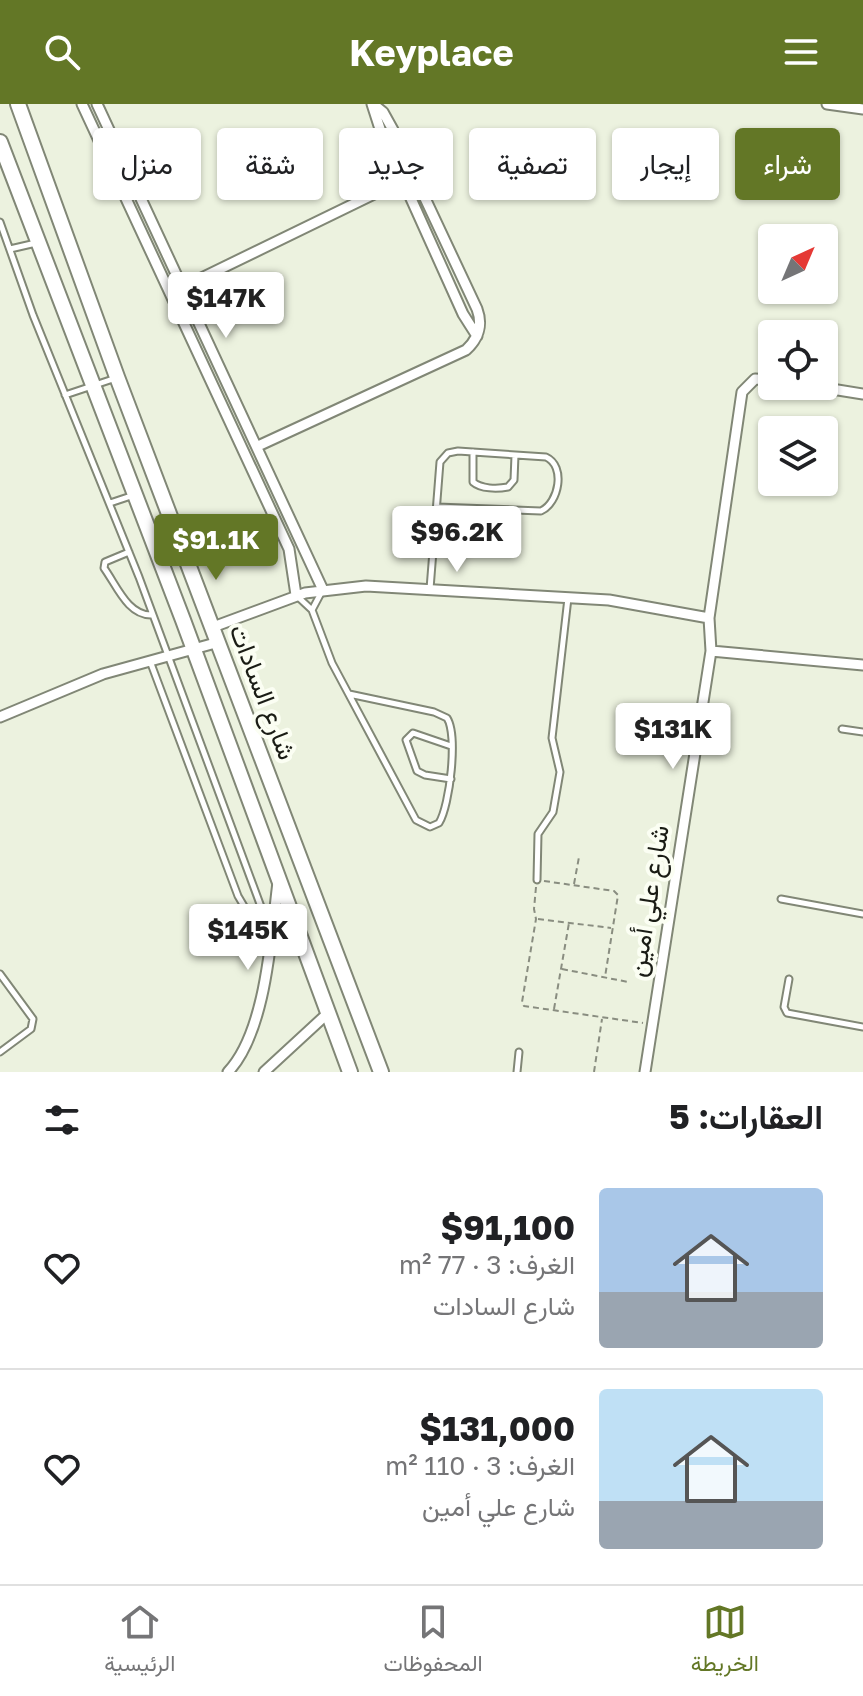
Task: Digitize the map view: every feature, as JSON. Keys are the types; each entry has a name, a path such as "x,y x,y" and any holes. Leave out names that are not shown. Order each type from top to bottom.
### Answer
{"main road":[{"name":"شارع السادات","path":"18,104 117,377 381,1072"},
{"name":"شارع السادات","path":"0,142 194,649 350,1072"},
{"path":"178,608 202,599"}],"street":[{"path":"82,104 289,549 296,595"},
{"path":"97,104 323,590"},
{"path":"372,104 382,128"},
{"path":"258,446 461,353 477,336 481,320 477,309 393,130 383,112 372,104"},
{"path":"827,104 863,109"},
{"path":"183,287 362,200"},
{"path":"412,200 465,319 477,336"},
{"path":"136,220 148,216"},
{"name":"شارع علي أمين","path":"645,1072 711,651 709,618 742,392 758,379"},
{"path":"214,388 227,383"},
{"path":"838,390 863,394"},
{"path":"213,627 296,595 366,586 609,600 709,618"},
{"path":"0,717 103,674 219,642"},
{"path":"711,651 863,665"},
{"path":"228,1072 238,1062 255,1027 279,879"},
{"path":"264,1072 327,1014"}],"lane":[{"path":"0,222 65,395 129,552 272,935"},
{"path":"10,249 39,243"},
{"path":"65,395 117,377"},
{"path":"430,589 440,462 443,457 453,451 473,452 546,457 556,464 555,497 550,506 541,511 437,507"},
{"path":"473,452 473,482 479,486 504,488 514,480 515,455"},
{"path":"109,503 135,494"},
{"path":"129,552 105,562 104,568 131,608 143,615 152,615"},
{"path":"312,610 323,590"},
{"path":"296,595 312,610 319,636 349,694 419,824 430,827 442,818 451,779 451,724 440,713 349,694"},
{"path":"537,880 537,840 541,828 553,812 560,772 552,738 568,597"},
{"path":"150,659 238,896 251,918 272,935"},
{"path":"842,729 863,732"},
{"path":"451,746 413,733 406,740 417,771 451,779"},
{"path":"781,899 863,914"},
{"path":"0,974 33,1019 31,1029 1,1050"},
{"path":"789,979 784,1007 787,1013 863,1027"},
{"path":"517,1072 519,1052"},
{"path":"277,1059 277,1072"}],"path":[{"path":"574,885 579,857"},
{"path":"605,977 618,895 614,891 537,880 536,919 522,1002 529,1009 651,1024"},
{"path":"536,919 612,928"},
{"path":"554,1011 569,923"},
{"path":"561,969 628,982"},
{"path":"594,1072 602,1018"}]}
